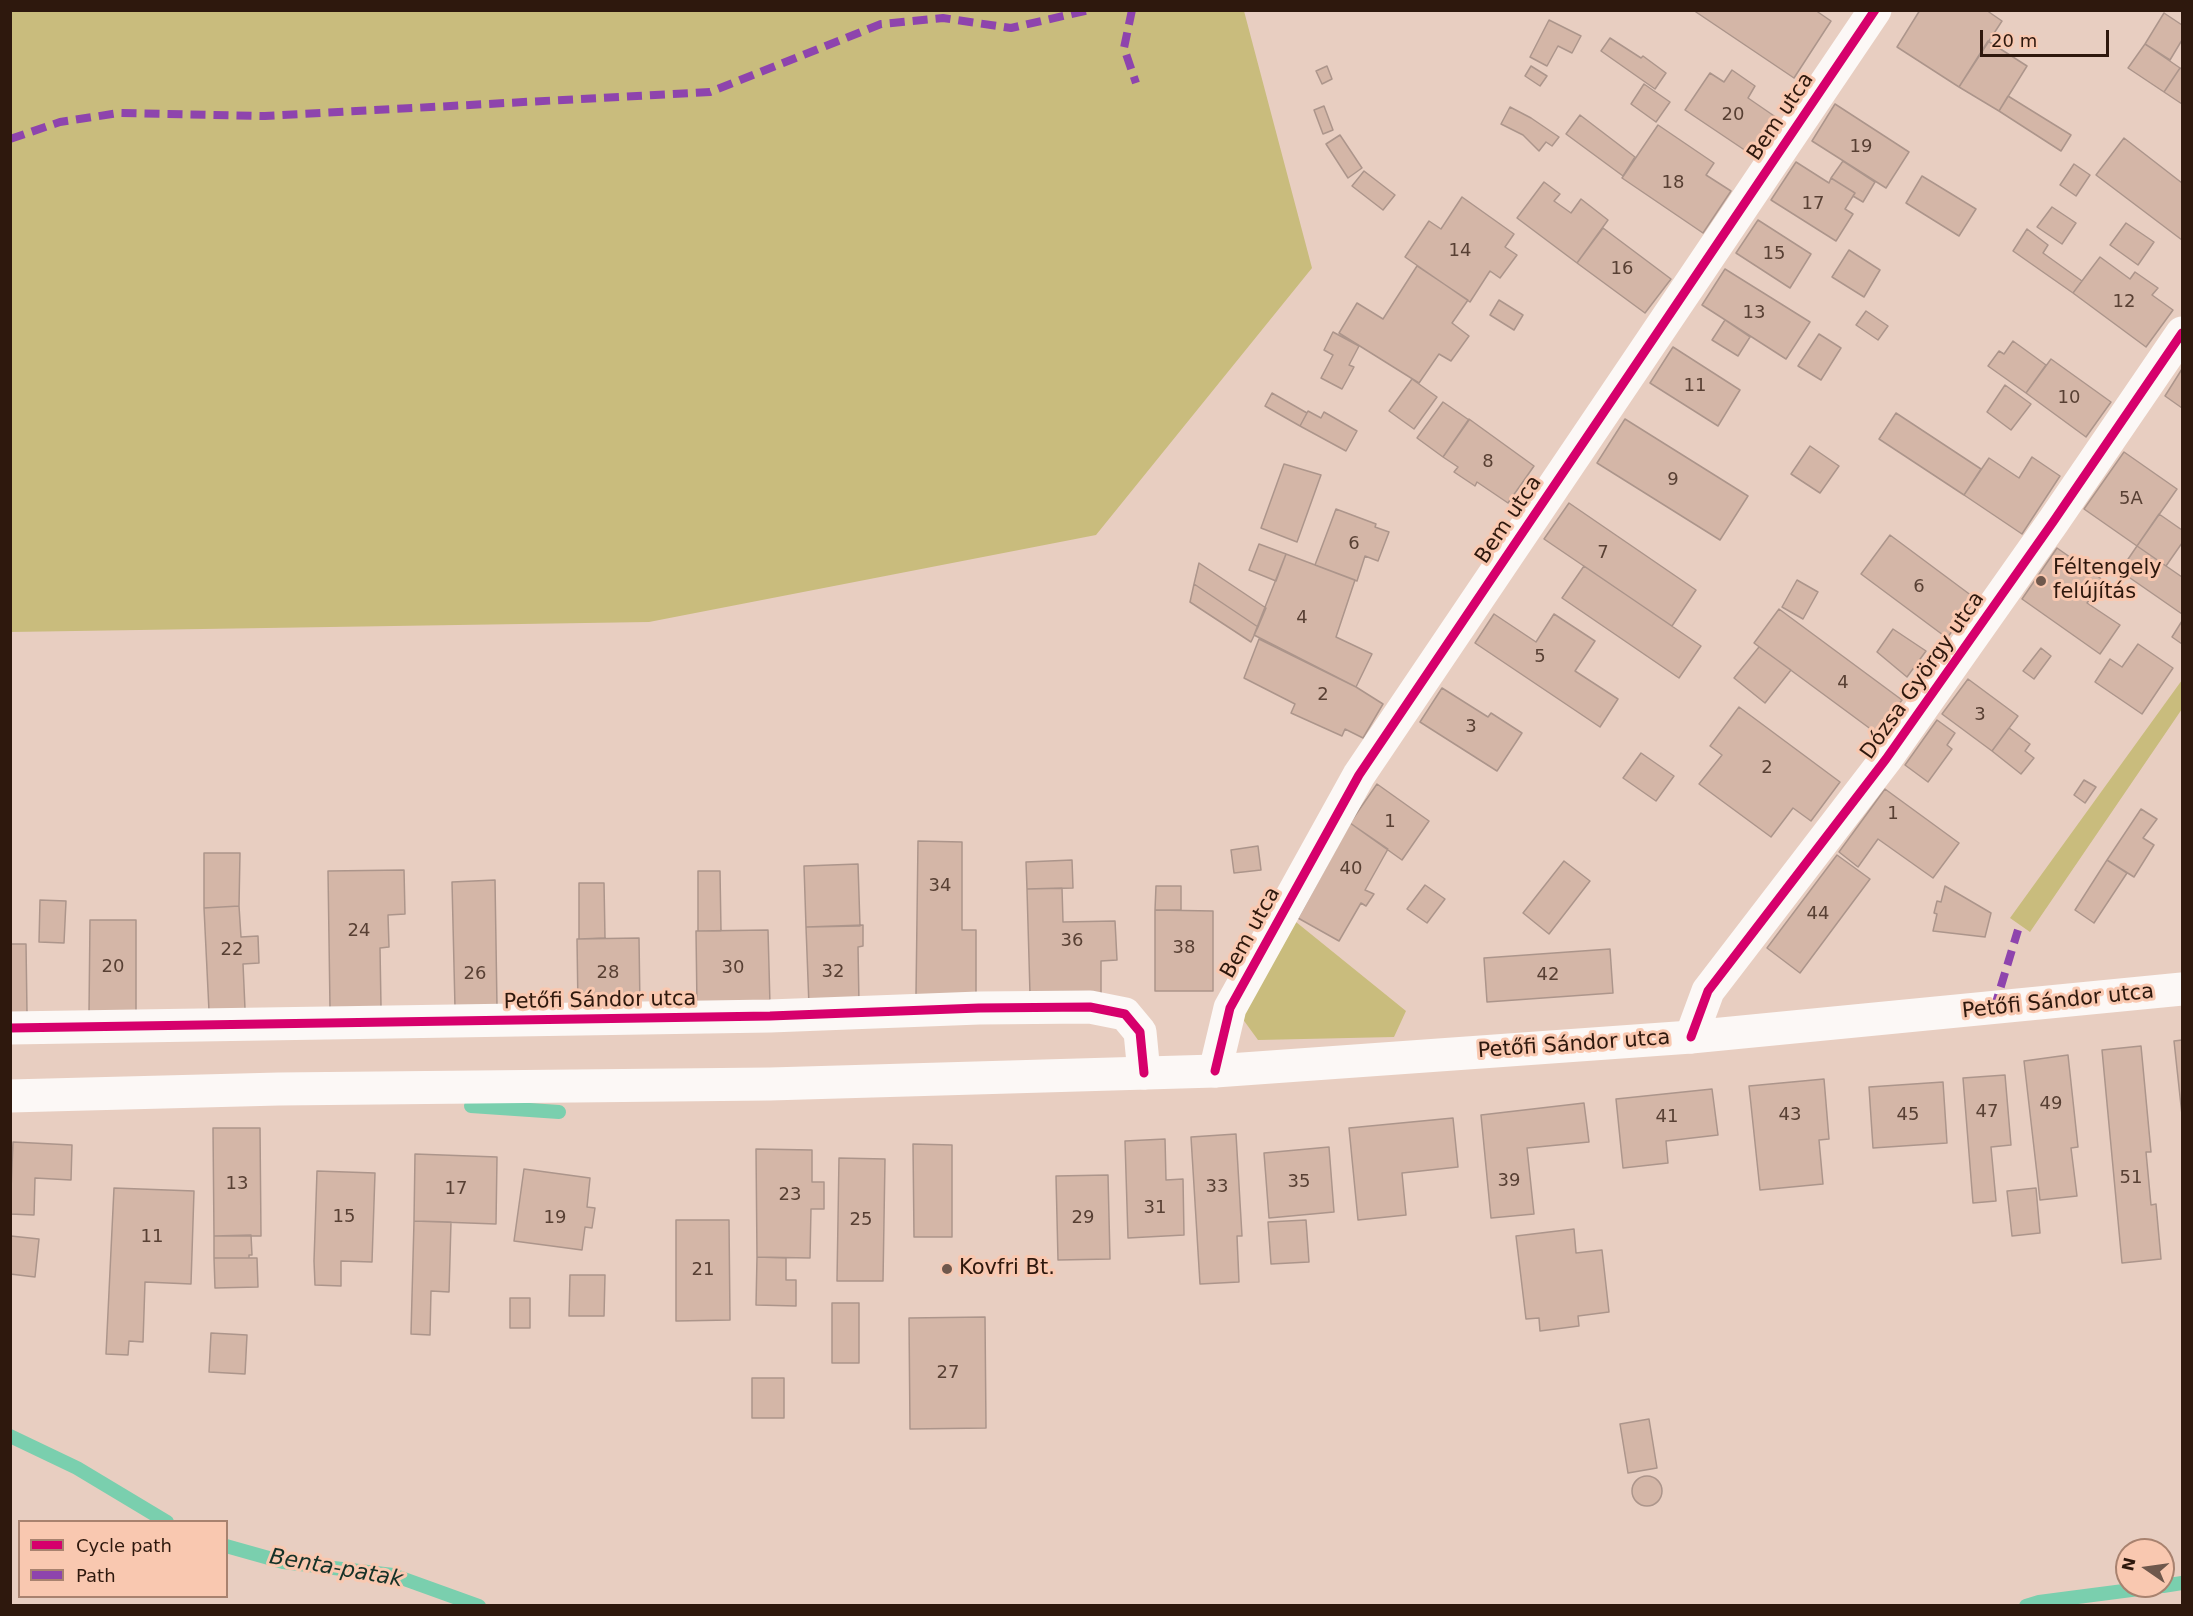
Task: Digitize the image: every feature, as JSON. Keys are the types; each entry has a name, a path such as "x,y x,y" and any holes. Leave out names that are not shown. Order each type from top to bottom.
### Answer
{"street":[{"name":"Bem utca","path":"1215,1071 1230,1008 1359,775 1875,10"},
{"name":"Dózsa György utca","path":"1691,1036 1708,991 1886,759 2054,522 2182,333"},
{"name":"Petőfi Sándor utca","path":"10,1096 257,1089 770,1084 1215,1071 1691,1036 2182,989"},
{"name":"Petőfi Sándor utca","path":"10,1029 770,1016 979,1008 1090,1007 1125,1014 1140,1032 1144,1072"}],"shaded area":[{"path":"10,11 1244,11 1312,268 1096,535 649,622 11,632"},
{"path":"2182,680 2182,709 2030,932 2010,918"},
{"path":"1296,922 1406,1011 1394,1037 1258,1040 1242,1018"}],"building":[{"path":"1693,10 1815,10 1831,21 1794,78"},
{"path":"1920,10 1986,10 2002,21 1959,87 1897,47"},
{"path":"2164,13 2182,25 2182,40 2170,60 2145,44"},
{"path":"1549,20 1581,36 1572,53 1558,46 1547,66 1530,57"},
{"path":"1610,38 1641,58 1643,56 1666,73 1655,89 1601,51"},
{"path":"1988,41 2027,66 1999,111 1959,87"},
{"path":"2145,44 2180,68 2164,92 2128,68"},
{"path":"1327,66 1332,79 1322,84 1316,71"},
{"path":"1531,66 1547,76 1540,86 1525,76"},
{"path":"2180,68 2182,69 2182,104 2164,92"},
{"path":"1732,70 1755,86 1748,98 1780,120 1755,157 1685,110 1710,73 1724,82"},
{"path":"1644,84 1670,102 1656,122 1631,104"},
{"path":"2008,96 2071,135 2061,151 1999,111"},
{"path":"1835,104 1909,152 1886,188 1812,141"},
{"path":"1324,106 1333,130 1323,134 1314,110"},
{"path":"1510,107 1559,137 1552,146 1546,142 1539,151 1523,135 1501,124"},
{"path":"1580,115 1635,157 1623,176 1566,134"},
{"path":"1658,125 1714,163 1706,175 1731,191 1703,233 1622,178"},
{"path":"1340,135 1362,168 1348,178 1326,144"},
{"path":"2124,138 2182,183 2182,240 2096,175"},
{"path":"1843,161 1875,182 1863,202 1853,196 1855,193 1831,178"},
{"path":"1796,162 1829,183 1831,178 1855,193 1845,209 1853,214 1836,241 1771,200"},
{"path":"2074,164 2090,175 2076,196 2060,185"},
{"path":"1364,171 1395,195 1383,210 1352,186"},
{"path":"1922,176 1976,209 1959,236 1906,203"},
{"path":"1544,182 1560,194 1554,201 1571,213 1581,199 1608,220 1577,263 1517,218"},
{"path":"1462,197 1514,234 1505,247 1517,255 1500,278 1490,271 1470,302 1405,257 1429,221 1441,229"},
{"path":"2052,207 2076,223 2062,244 2037,227"},
{"path":"1758,220 1811,254 1790,288 1736,253"},
{"path":"2126,223 2154,242 2138,265 2110,245"},
{"path":"1603,228 1671,279 1645,313 1577,263"},
{"path":"2027,229 2048,245 2043,253 2082,281 2073,293 2013,251"},
{"path":"1849,250 1880,270 1864,297 1832,277"},
{"path":"2100,257 2130,279 2135,272 2158,288 2152,295 2173,310 2146,347 2073,293"},
{"path":"1417,266 1468,300 1452,323 1469,336 1451,361 1439,354 1419,383 1339,333 1357,303 1383,319"},
{"path":"1725,269 1810,322 1786,359 1702,305"},
{"path":"1499,300 1523,315 1514,330 1490,315"},
{"path":"1866,311 1888,326 1878,340 1856,325"},
{"path":"1725,320 1750,337 1738,356 1712,340"},
{"path":"1333,332 1359,346 1349,365 1354,367 1342,389 1321,378 1333,355 1324,350"},
{"path":"1819,334 1841,348 1821,380 1798,366"},
{"path":"2013,341 2046,365 2026,393 1988,366 1999,351 2004,354"},
{"path":"1673,347 1740,390 1718,426 1650,383"},
{"path":"2051,359 2111,402 2086,437 2026,393"},
{"path":"2182,369 2182,408 2165,396"},
{"path":"1412,379 1437,397 1414,429 1389,411"},
{"path":"2005,385 2031,404 2011,430 1987,412"},
{"path":"1272,393 1307,413 1300,426 1265,406"},
{"path":"1443,402 1469,420 1443,457 1417,438"},
{"path":"1308,411 1321,418 1324,412 1357,431 1346,451 1300,426"},
{"path":"1896,413 1981,469 1964,495 1879,439"},
{"path":"1469,419 1534,466 1508,503 1477,482 1475,486 1454,472 1458,467 1443,457"},
{"path":"1625,419 1748,496 1720,540 1597,463"},
{"path":"1810,446 1839,466 1820,493 1791,474"},
{"path":"2124,452 2177,489 2137,546 2084,509"},
{"path":"2032,457 2060,476 2022,534 1964,495 1989,458 2019,478"},
{"path":"1284,464 1321,475 1297,542 1261,528"},
{"path":"1569,503 1696,590 1672,626 1544,539"},
{"path":"1336,509 1376,524 1375,527 1389,532 1378,561 1365,556 1357,581 1315,565"},
{"path":"2159,514 2182,530 2182,543 2166,566 2137,546"},
{"path":"1890,535 1976,599 1947,638 1861,574"},
{"path":"1259,544 1286,554 1276,581 1249,570"},
{"path":"2137,546 2182,577 2182,614 2120,571"},
{"path":"2057,548 2103,580 2087,603 2120,625 2100,654 2022,599"},
{"path":"1286,554 1355,580 1336,637 1372,654 1356,687 1254,635"},
{"path":"1199,563 1266,608 1258,627 1194,584"},
{"path":"1584,566 1701,646 1679,678 1562,598"},
{"path":"1797,580 1818,592 1803,619 1782,607"},
{"path":"1194,584 1258,627 1251,642 1190,602"},
{"path":"1779,609 1902,700 1876,733 1754,643"},
{"path":"1494,614 1536,642 1554,614 1595,641 1575,671 1618,699 1600,727 1475,643"},
{"path":"2182,621 2182,644 2172,637"},
{"path":"1893,629 1926,651 1907,677 1877,652"},
{"path":"1259,639 1356,687 1383,704 1363,738 1345,729 1342,736 1291,713 1295,704 1244,678"},
{"path":"2138,644 2173,668 2142,714 2095,682 2110,659 2122,667"},
{"path":"1759,647 1791,670 1765,703 1734,678"},
{"path":"2041,648 2051,656 2034,679 2023,671"},
{"path":"1968,679 2018,716 1992,751 1942,714"},
{"path":"1442,688 1488,717 1491,713 1522,733 1497,771 1420,722"},
{"path":"1739,707 1840,782 1811,821 1793,808 1771,837 1699,784 1722,755 1710,746"},
{"path":"1937,720 1955,733 1947,745 1952,749 1928,782 1905,765"},
{"path":"2009,728 2030,744 2025,751 2034,758 2021,774 1992,751"},
{"path":"1641,753 1674,776 1656,801 1623,778"},
{"path":"2084,780 2096,787 2085,803 2074,795"},
{"path":"1377,784 1429,821 1402,860 1350,823"},
{"path":"1885,789 1959,843 1933,878 1878,839 1858,867 1839,852"},
{"path":"2141,809 2157,819 2143,838 2154,845 2134,877 2107,860"},
{"path":"1350,823 1388,849 1365,890 1374,894 1366,906 1361,903 1339,941 1298,918"},
{"path":"918,841 962,842 962,930 976,930 976,996 916,995"},
{"path":"1258,846 1261,870 1234,873 1231,850"},
{"path":"204,853 240,853 239,906 204,908"},
{"path":"1837,855 1870,879 1800,973 1767,948"},
{"path":"1072,860 1073,888 1027,889 1026,862"},
{"path":"2107,860 2127,873 2094,923 2075,910"},
{"path":"1564,861 1590,881 1549,934 1523,913"},
{"path":"858,864 860,926 806,927 804,866"},
{"path":"404,870 405,914 388,915 389,947 380,948 381,1007 330,1008 328,871"},
{"path":"698,871 720,871 721,931 698,931"},
{"path":"495,880 497,1007 455,1008 452,882"},
{"path":"579,883 604,883 605,938 579,939"},
{"path":"1425,885 1445,899 1427,923 1407,909"},
{"path":"1156,886 1181,886 1181,910 1155,910"},
{"path":"1945,886 1991,913 1985,937 1933,931 1937,901 1941,902"},
{"path":"1062,888 1063,922 1115,921 1117,960 1101,961 1101,994 1030,994 1027,889"},
{"path":"40,900 66,901 64,943 39,942"},
{"path":"239,906 241,937 258,936 259,963 243,964 245,1009 209,1011 204,908"},
{"path":"1155,910 1213,911 1213,991 1155,991"},
{"path":"90,920 136,920 136,1013 89,1013"},
{"path":"863,925 863,946 858,947 859,1004 809,1006 806,927"},
{"path":"768,930 770,1005 697,1007 696,931"},
{"path":"639,938 640,1007 578,1007 577,939"},
{"path":"10,944 26,944 27,1013 10,1013"},
{"path":"1610,949 1613,993 1487,1002 1484,958"},
{"path":"2182,1040 2182,1115 2174,1041"},
{"path":"2141,1046 2151,1152 2146,1152 2151,1205 2156,1204 2161,1259 2122,1263 2102,1050"},
{"path":"2068,1055 2078,1147 2071,1148 2077,1196 2040,1200 2024,1061"},
{"path":"2005,1075 2011,1145 1991,1147 1996,1201 1973,1203 1963,1078"},
{"path":"1824,1079 1829,1139 1819,1140 1823,1184 1760,1190 1749,1086"},
{"path":"1943,1082 1947,1143 1873,1148 1869,1087"},
{"path":"1712,1089 1718,1135 1666,1141 1668,1163 1623,1168 1616,1099"},
{"path":"1584,1103 1589,1142 1527,1148 1534,1214 1491,1218 1481,1115"},
{"path":"1453,1118 1458,1167 1402,1173 1406,1215 1358,1220 1349,1128"},
{"path":"213,1128 260,1128 261,1236 214,1236"},
{"path":"1236,1134 1242,1236 1237,1236 1239,1282 1200,1284 1191,1137"},
{"path":"1165,1139 1166,1180 1183,1179 1184,1235 1128,1238 1125,1141"},
{"path":"13,1142 72,1145 71,1180 35,1178 34,1215 10,1214"},
{"path":"913,1144 952,1145 952,1237 914,1237"},
{"path":"1329,1147 1334,1212 1269,1218 1264,1153"},
{"path":"756,1149 812,1150 812,1182 824,1182 824,1209 811,1209 810,1258 757,1257"},
{"path":"415,1154 497,1157 496,1224 414,1221"},
{"path":"839,1158 885,1159 883,1281 837,1281"},
{"path":"524,1169 590,1178 587,1207 595,1208 592,1228 585,1227 582,1250 514,1241"},
{"path":"317,1171 375,1173 372,1262 341,1261 341,1286 315,1285"},
{"path":"1108,1175 1110,1259 1058,1260 1056,1176"},
{"path":"114,1188 194,1191 191,1284 145,1282 143,1342 129,1341 128,1355 106,1354"},
{"path":"2036,1188 2040,1233 2012,1236 2007,1191"},
{"path":"676,1220 729,1220 730,1320 676,1321"},
{"path":"1306,1220 1309,1262 1271,1264 1268,1222"},
{"path":"414,1221 451,1222 449,1292 431,1291 430,1335 411,1334"},
{"path":"1574,1229 1576,1253 1602,1250 1609,1312 1578,1316 1579,1326 1540,1331 1539,1318 1526,1319 1516,1236"},
{"path":"251,1235 252,1255 249,1255 249,1258 214,1258 214,1236"},
{"path":"11,1236 39,1239 35,1277 10,1274"},
{"path":"757,1257 786,1258 786,1280 796,1280 796,1306 756,1305"},
{"path":"214,1258 257,1258 258,1287 215,1288"},
{"path":"570,1275 605,1275 604,1316 569,1316"},
{"path":"510,1298 530,1298 530,1328 510,1328"},
{"path":"832,1303 859,1303 859,1363 832,1363"},
{"path":"985,1317 986,1428 910,1429 909,1318"},
{"path":"211,1333 247,1335 245,1374 209,1372"},
{"path":"752,1378 784,1378 784,1418 752,1418"},
{"path":"1649,1419 1657,1468 1628,1473 1620,1424"},
{"path":"1647,1476 1658,1480 1662,1491 1658,1502 1647,1506 1636,1502 1632,1491 1636,1480"}],"waterway":[{"path":"471,1106 559,1112"},
{"name":"Benta-patak","path":"10,1436 77,1468 164,1520"},
{"name":"Benta-patak","path":"228,1547 283,1562 393,1575 479,1606"},
{"name":"Benta-patak","path":"2175,1584 2182,1583"},
{"name":"Benta-patak","path":"2026,1606 2039,1602 2115,1592"}],"marked path":[{"path":"10,139 60,122 119,113 265,116 710,92 881,24 943,18 1011,28 1089,10"},
{"path":"1132,10 1124,48 1136,83"},
{"path":"1994,1009 2018,930"}],"cycle path":[{"path":"1215,1071 1230,1008 1359,775 1875,10"},
{"path":"1691,1037 1708,991 1886,759 2053,522 2182,333"},
{"path":"10,1028 770,1016 979,1008 1090,1007 1125,1014 1140,1032 1144,1073"}],"place":[{"name":"Féltengely felújítás","path":"2041,581"},
{"name":"Kovfri Bt.","path":"947,1269"}]}
